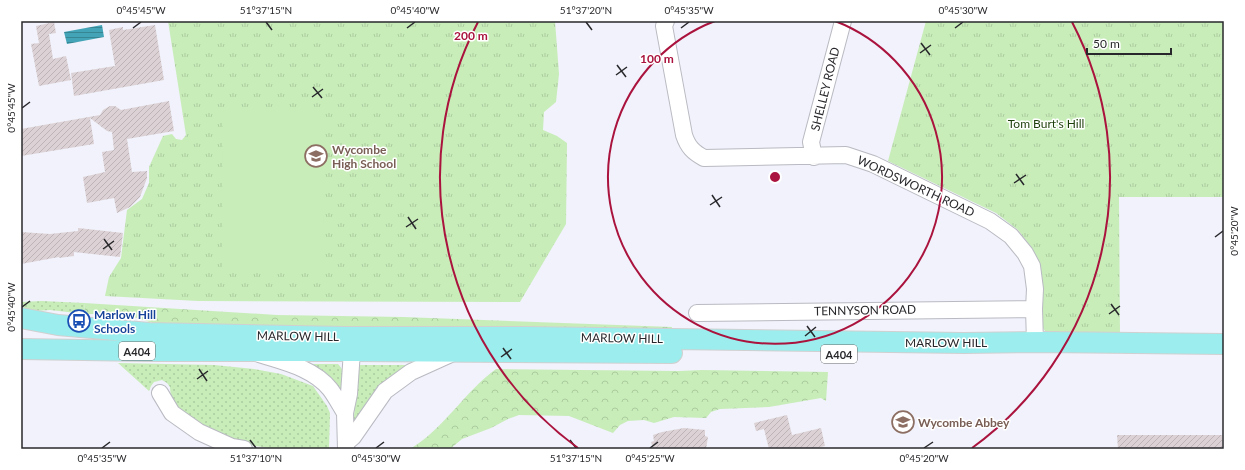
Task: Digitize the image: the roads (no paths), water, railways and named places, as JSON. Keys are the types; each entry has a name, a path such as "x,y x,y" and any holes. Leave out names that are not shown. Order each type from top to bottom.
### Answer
{"main road":[{"name":"MARLOW HILL","path":"21,318 58,325 149,333 349,344 454,352 958,354 1224,357"},
{"name":"MARLOW HILL","path":"21,348 254,352 349,344 525,337 964,343 1034,342 1224,344"}],"street":[{"name":"WORDSWORTH ROAD","path":"666,21 664,26 684,135 687,143 694,152 704,158 814,157 846,155 873,164 995,224 1011,236 1026,253 1032,266 1035,289 1034,342"},
{"name":"SHELLEY ROAD","path":"814,157 811,142 843,21"},
{"name":"TENNYSON ROAD","path":"697,313 1034,309"},
{"path":"346,446 345,413 349,394 349,344"},
{"path":"254,352 304,369 317,377 329,388 345,413"},
{"path":"346,446 384,391 411,372 454,352"},
{"path":"160,392 172,413 199,432 232,447 244,449"}],"water":[{"path":"102,25 104,37 67,44 64,32"}],"place":[{"name":"Wycombe High School","path":"316,156"},
{"name":"Marlow Hill Schools","path":"79,321"},
{"name":"Wycombe Abbey","path":"903,422"}],"park label":[{"name":"Tom Burt's Hill","path":"1046,123"}]}
